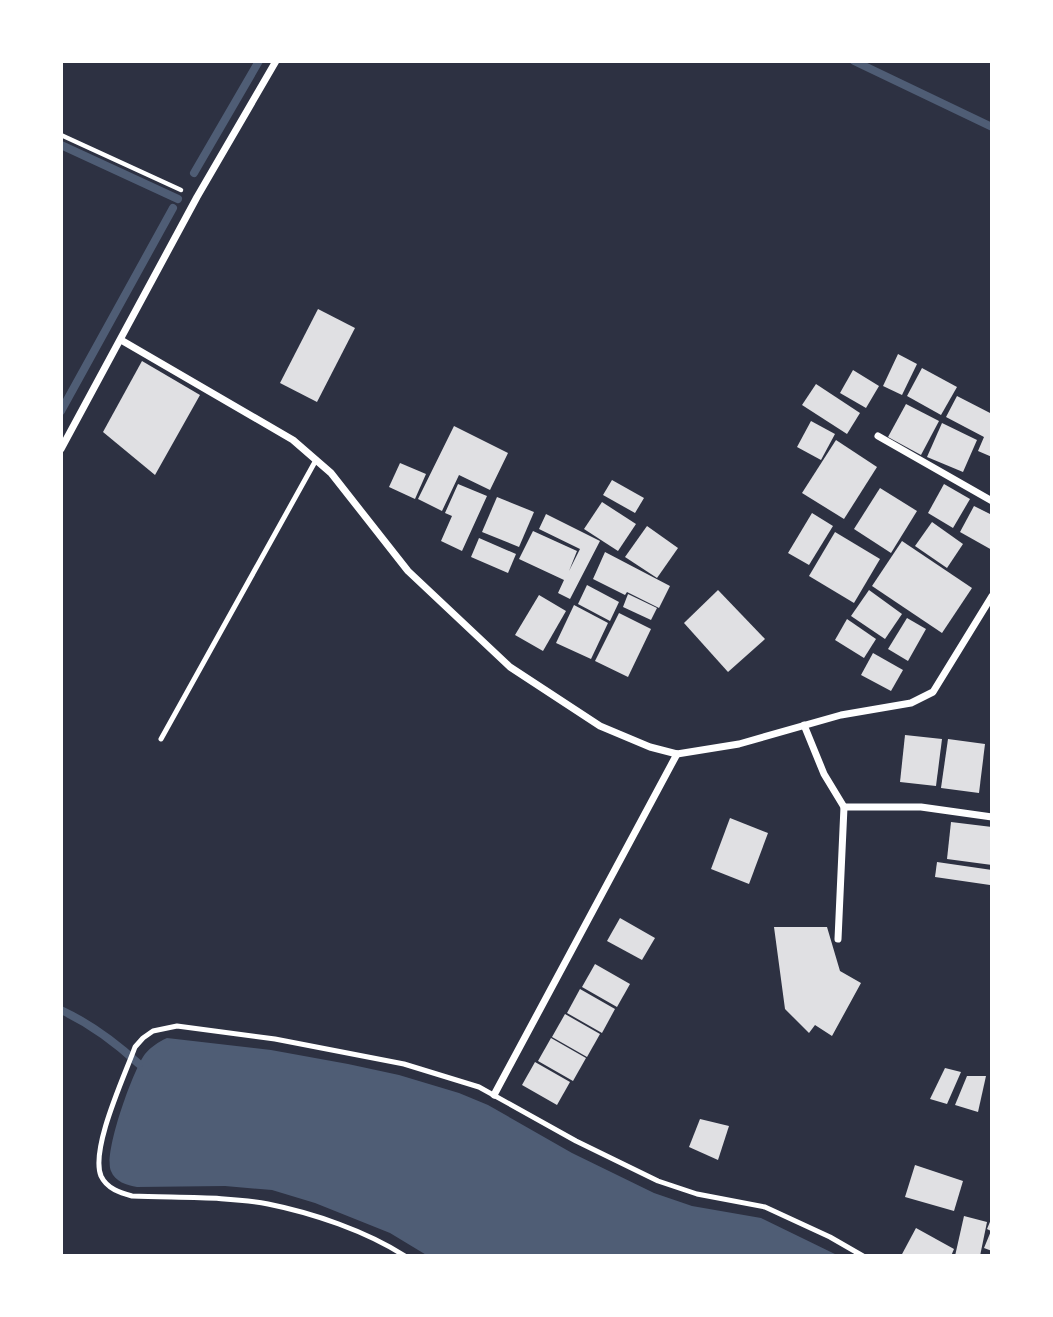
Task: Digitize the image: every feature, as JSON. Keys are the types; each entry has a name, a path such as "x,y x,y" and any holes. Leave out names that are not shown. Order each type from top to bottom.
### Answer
{"street":[{"path":"61,449 197,197 276,61"},
{"path":"121,340 293,440 331,473 408,572 510,667 600,726 650,747 677,754 739,744 841,715 911,703 933,692 992,596"},
{"path":"878,436 992,502"},
{"path":"804,725 824,774 844,807 838,939"},
{"path":"494,1095 677,754"},
{"path":"844,807 921,807 992,817"}],"lane":[{"path":"161,739 316,460"},
{"path":"405,1256 380,1240 267,1203 132,1196 108,1186 101,1176 99,1152 135,1046 153,1031 177,1026 275,1039 404,1064 463,1081 658,1181 697,1194 765,1207 831,1237 863,1256"}],"path":[{"path":"61,135 197,197"}],"water":[{"path":"167,1038 271,1050 348,1064 399,1075 459,1093 488,1105 572,1153 654,1193 692,1206 761,1218 839,1256 428,1256 390,1233 315,1203 272,1190 225,1186 137,1187 125,1184 115,1178 111,1171 111,1148 115,1131 127,1094 145,1054"}],"building":[{"path":"318,309 355,328 317,402 280,383"},
{"path":"898,354 917,364 902,395 883,386"},
{"path":"142,361 200,395 155,475 103,432"},
{"path":"922,368 957,387 941,415 907,396"},
{"path":"853,370 879,386 866,408 840,393"},
{"path":"816,384 860,413 847,434 802,405"},
{"path":"957,396 992,414 992,457 978,451 984,437 946,417"},
{"path":"906,404 939,421 921,455 888,437"},
{"path":"811,421 835,434 821,460 797,447"},
{"path":"942,423 977,440 963,472 927,457"},
{"path":"454,426 508,453 490,490 459,475 442,511 418,499"},
{"path":"836,440 877,467 844,519 802,493"},
{"path":"400,463 426,474 415,499 389,487"},
{"path":"612,480 644,498 635,513 603,495"},
{"path":"458,484 487,496 462,551 441,541 452,516 445,513"},
{"path":"944,484 970,499 953,528 928,513"},
{"path":"880,488 917,511 891,553 854,529"},
{"path":"497,497 534,512 519,547 482,532"},
{"path":"602,502 636,524 618,551 584,529"},
{"path":"974,506 992,515 992,550 960,532"},
{"path":"812,513 833,526 809,565 788,553"},
{"path":"546,514 600,541 570,599 558,593 564,580 519,559 533,531 577,551 569,571 580,549 539,529"},
{"path":"932,522 963,544 947,568 915,546"},
{"path":"647,526 678,548 657,578 625,557"},
{"path":"835,532 880,559 854,603 809,576"},
{"path":"479,538 516,554 508,573 471,557"},
{"path":"902,541 972,588 942,633 872,586"},
{"path":"605,552 670,586 659,608 593,579"},
{"path":"587,585 619,602 610,621 578,604"},
{"path":"718,590 765,639 728,672 684,623"},
{"path":"869,590 902,614 885,639 851,616"},
{"path":"628,594 657,608 651,620 623,607"},
{"path":"539,595 566,611 543,651 515,635"},
{"path":"574,605 608,623 591,659 556,643"},
{"path":"619,613 651,629 628,677 595,661"},
{"path":"907,618 926,629 908,661 888,649"},
{"path":"847,619 876,639 864,658 835,640"},
{"path":"873,653 903,670 891,691 861,675"},
{"path":"905,735 942,739 936,786 900,782"},
{"path":"948,739 985,744 979,793 941,788"},
{"path":"730,818 768,833 749,884 711,869"},
{"path":"951,822 992,827 992,865 947,859"},
{"path":"937,862 992,870 990,885 935,877"},
{"path":"620,918 655,938 642,960 607,941"},
{"path":"774,927 827,927 840,971 861,983 832,1036 815,1025 809,1033 785,1009"},
{"path":"595,964 630,984 617,1007 582,987"},
{"path":"580,989 615,1009 602,1033 567,1013"},
{"path":"565,1014 600,1034 587,1057 552,1037"},
{"path":"551,1038 586,1058 573,1081 538,1061"},
{"path":"535,1062 570,1082 557,1105 522,1085"},
{"path":"945,1068 961,1072 947,1104 930,1099"},
{"path":"967,1076 986,1076 978,1112 955,1105"},
{"path":"700,1119 729,1126 718,1160 689,1147"},
{"path":"915,1165 963,1181 954,1211 905,1197"},
{"path":"964,1216 987,1222 980,1256 955,1256"},
{"path":"992,1217 992,1251 984,1248 991,1231 987,1229"},
{"path":"916,1228 954,1249 951,1256 901,1256"}],"waterway":[{"path":"194,173 259,61"},
{"path":"854,61 992,127"},
{"path":"61,145 178,199"},
{"path":"61,411 173,208"},
{"path":"61,1010 102,1034 139,1064"}]}
